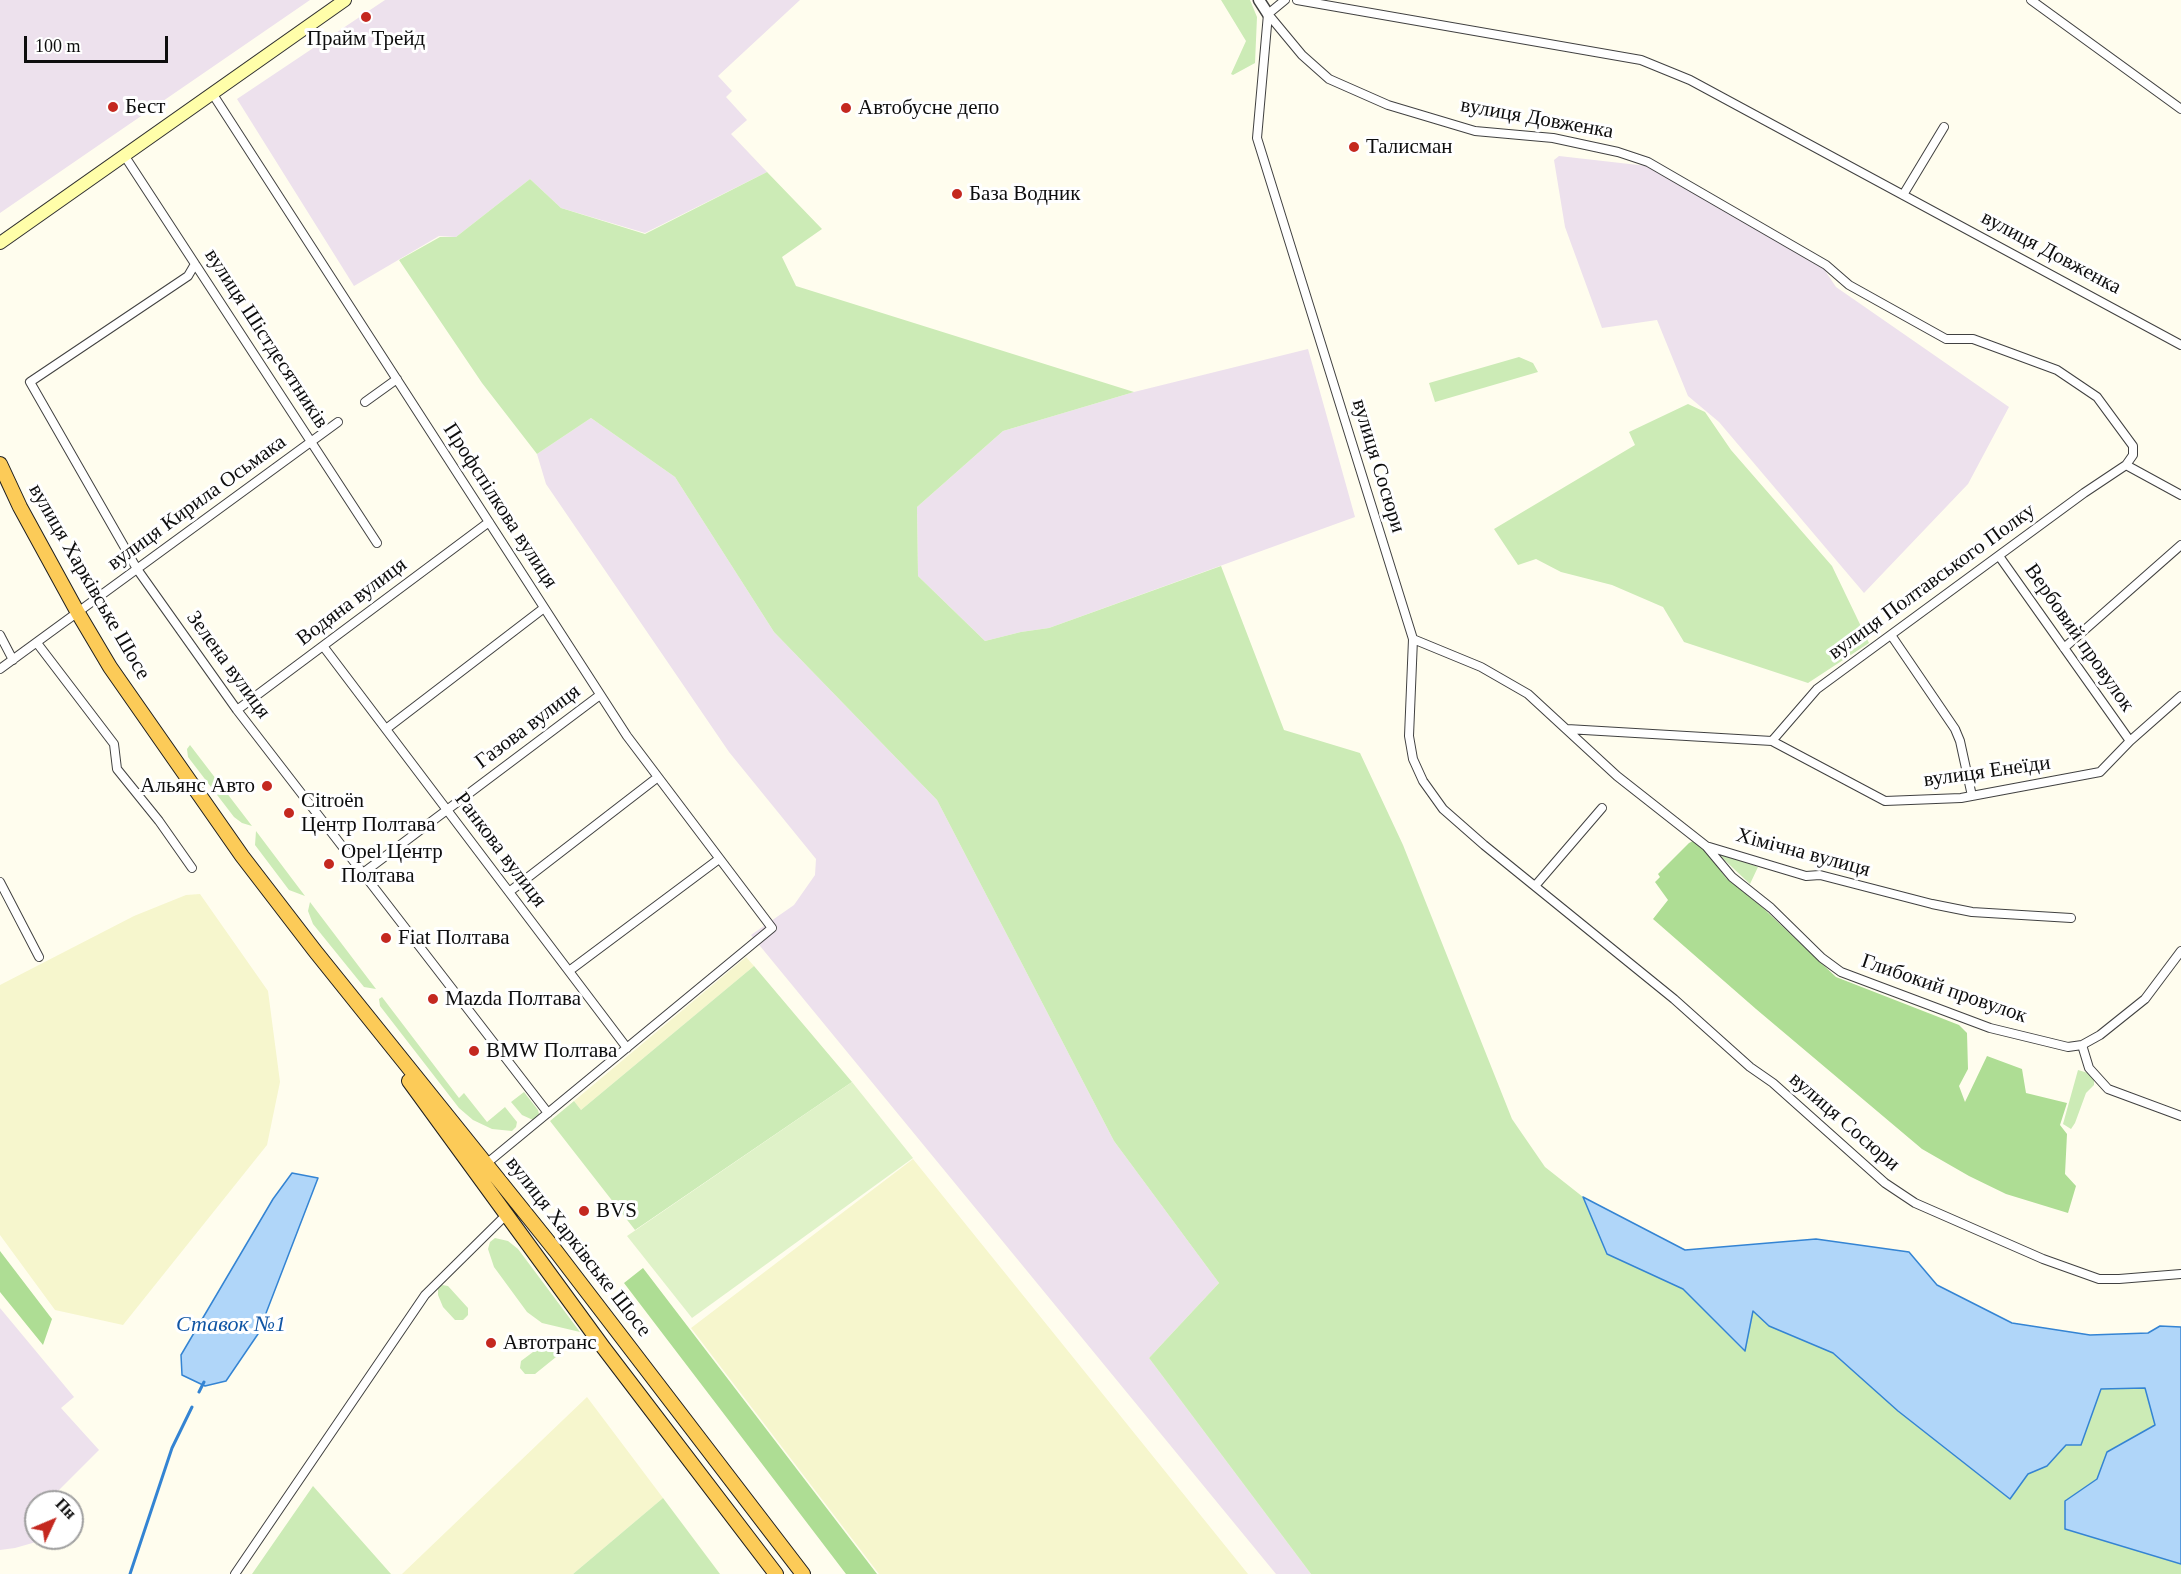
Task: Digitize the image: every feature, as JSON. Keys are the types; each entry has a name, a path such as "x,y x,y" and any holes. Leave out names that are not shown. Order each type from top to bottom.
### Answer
{"highway":[{"name":"вулиця Харківське Шосе","path":"0,464 20,507 110,667 242,856 315,951 562,1258 803,1574"},
{"name":"вулиця Харківське Шосе","path":"315,951 505,1216 776,1574"},
{"path":"475,1174 486,1164"}],"main road":[{"path":"0,243 345,0"}],"street":[{"name":"вулиця Довженка","path":"1259,0 1302,55 1329,79 1388,105 1474,131 1553,138 1618,152 1648,162 1826,265 1849,285 1946,339 1973,339 2057,370 2097,397 2133,446 2133,455 2127,465"},
{"path":"1268,14 1286,0"},
{"name":"вулиця Довженка","path":"1297,0 1641,60 1690,80 2181,345"},
{"path":"2031,0 2181,109"},
{"name":"вулиця Сосюри","path":"1268,14 1257,138 1413,639 1409,736 1413,759 1423,781 1443,809 1674,999 1885,1183 1915,1203 2043,1259 2099,1279 2181,1274"},
{"name":"Профспілкова вулиця","path":"212,93 627,736 772,928 627,1048"},
{"path":"1903,195 1944,127"},
{"name":"вулиця Шістдесятників","path":"124,155 377,543"},
{"name":"Зелена вулиця","path":"195,264 188,276 30,382 137,569 237,710 548,1113"},
{"path":"366,402 397,380"},
{"name":"вулиця Кирила Осьмака","path":"0,669 338,422"},
{"path":"2127,465 2181,495"},
{"name":"вулиця Полтавського Полку","path":"1772,741 1817,689 2084,493 2127,465"},
{"name":"Водяна вулиця","path":"237,710 489,522"},
{"path":"2064,648 2181,545"},
{"name":"Вербовий провулок","path":"1998,556 2130,741"},
{"path":"386,729 544,608"},
{"path":"0,635 13,660"},
{"path":"1890,635 1955,729 1960,741 1972,796"},
{"path":"1413,639 1481,667 1528,694 1567,729"},
{"path":"37,642 114,744 117,769 159,821 192,868"},
{"name":"Ранкова вулиця","path":"323,646 627,1048"},
{"name":"Газова вулиця","path":"363,873 600,695"},
{"name":"вулиця Енеїди","path":"1567,729 1772,741 1885,801 1961,798 2100,772 2130,741 2181,696"},
{"name":"Хімічна вулиця","path":"1567,729 1617,776 1706,846 1806,876 1820,875 1972,912 2071,918"},
{"path":"509,892 658,777"},
{"path":"1535,886 1602,808"},
{"name":"Глибокий провулок","path":"1706,846 1732,877 1771,908 1822,958 1841,972 1990,1028 2068,1047 2082,1045"},
{"path":"569,971 719,858"},
{"path":"0,882 39,957"},
{"path":"2181,951 2145,999 2100,1035 2082,1045 2089,1068 2108,1089 2181,1116"},
{"path":"486,1164 627,1048"},
{"path":"235,1574 425,1295 505,1216"}],"shaded area":[{"path":"0,0 310,0 0,213"},
{"path":"385,0 800,0 718,76 732,91 726,97 747,120 731,134 767,172 645,233 561,208 530,179 456,237 439,236 354,286 237,99"},
{"path":"1559,156 1647,166 1824,269 1836,287 2009,407 1968,484 1864,593 1719,422 1688,396 1657,320 1602,328 1565,227 1554,160"},
{"path":"1308,349 1355,517 1049,628 985,641 918,576 917,507 1003,431 1134,392"},
{"path":"591,418 675,477 774,632 937,800 1114,1141 1219,1283 1149,1358 1311,1574 1276,1574 751,935 794,905 815,875 816,859 729,752 546,484 537,454"},
{"path":"0,1308 74,1397 61,1408 99,1450 59,1490 24,1490 24,1545 0,1550"}],"green space":[{"path":"1221,0 1250,0 1257,17 1255,63 1233,75 1231,74 1246,41"},
{"path":"767,172 822,229 782,257 796,286 1134,392 1003,431 917,507 918,576 985,641 1049,628 1221,566 1284,730 1360,753 1403,845 1512,1119 1545,1167 1583,1197 1607,1253 1683,1289 1744,1351 1752,1310 1769,1326 1833,1353 1898,1411 2010,1499 2028,1474 2047,1466 2066,1445 2081,1445 2101,1389 2145,1388 2155,1425 2107,1452 2097,1479 2065,1501 2065,1529 2181,1564 2181,1574 1311,1574 1149,1358 1219,1283 1114,1141 937,800 774,632 675,477 591,418 537,454 482,383 399,260 440,237 456,237 530,179 561,208 645,234"},
{"path":"1519,357 1533,363 1538,372 1435,402 1429,383"},
{"path":"1688,404 1705,412 1731,450 1832,566 1869,643 1808,683 1684,642 1663,607 1612,585 1561,572 1536,559 1518,565 1494,529 1635,445 1629,432"},
{"path":"190,745 252,826 234,817 188,757 187,749"},
{"path":"256,831 305,896 289,890 255,845"},
{"path":"1693,841 1706,851 1726,878 1763,908 1836,977 1959,1025 1967,1033 1968,1069 1959,1086 1965,1102 1987,1056 2022,1069 2026,1093 2067,1103 2060,1125 2067,1134 2065,1174 2076,1186 2068,1213 2006,1194 1922,1149 1653,919 1668,900 1655,882 1660,877 1658,874"},
{"path":"1716,852 1758,867 1750,884"},
{"path":"200,894 268,991 280,1082 267,1145 123,1325 55,1310 0,1235 0,985 134,916 186,895"},
{"path":"310,902 376,989 364,987 313,924 308,911"},
{"path":"746,957 754,966 581,1110 574,1101"},
{"path":"754,966 852,1082 635,1230 550,1121 574,1101 581,1110"},
{"path":"382,997 459,1098 464,1093 487,1122 505,1107 517,1122 512,1131 492,1129 473,1120 459,1108 380,1006 379,999"},
{"path":"2078,1070 2088,1073 2094,1079 2094,1085 2086,1093 2071,1129 2063,1124"},
{"path":"852,1082 913,1158 692,1318 627,1236"},
{"path":"524,1092 538,1110 539,1114 533,1120 522,1115 511,1102"},
{"path":"913,1159 1248,1574 879,1574 691,1328"},
{"path":"495,1238 508,1241 518,1249 580,1332 542,1323 527,1312 494,1267 488,1249 490,1242"},
{"path":"0,1251 52,1319 43,1345 0,1292"},
{"path":"643,1268 877,1574 846,1574 624,1283"},
{"path":"442,1285 448,1286 468,1308 468,1315 463,1320 455,1320 443,1307 438,1295 438,1289"},
{"path":"545,1343 554,1346 556,1357 535,1374 525,1374 520,1368 521,1361"},
{"path":"587,1397 663,1498 573,1574 402,1574"},
{"path":"313,1486 391,1574 252,1574"},
{"path":"663,1498 720,1574 573,1574"}],"water":[{"name":"Ставок №1","path":"292,1173 318,1178 258,1334 226,1381 205,1386 182,1375 181,1355 273,1199"},
{"path":"1583,1197 1685,1250 1816,1239 1909,1252 1937,1285 2012,1323 2090,1335 2148,1333 2160,1326 2181,1327 2181,1564 2065,1529 2065,1501 2097,1479 2107,1452 2155,1425 2145,1388 2101,1389 2081,1445 2066,1445 2047,1466 2028,1474 2010,1499 1898,1411 1833,1353 1769,1326 1753,1311 1745,1351 1683,1289 1607,1254"}],"waterway":[{"path":"199,1392 204,1382"},
{"path":"130,1574 172,1448 192,1407"}],"place":[{"name":"Прайм Трейд","path":"366,17"},
{"name":"Бест","path":"113,107"},
{"name":"Автобусне депо","path":"846,108"},
{"name":"Талисман","path":"1354,147"},
{"name":"База Водник","path":"957,194"},
{"name":"Альянс Авто","path":"267,786"},
{"name":"Citroën Центр Полтава","path":"289,813"},
{"name":"Opel Центр Полтава","path":"329,864"},
{"name":"Fiat Полтава","path":"386,938"},
{"name":"Mazda Полтава","path":"433,999"},
{"name":"BMW Полтава","path":"474,1051"},
{"name":"BVS","path":"584,1211"},
{"name":"Автотранс","path":"491,1343"}]}
